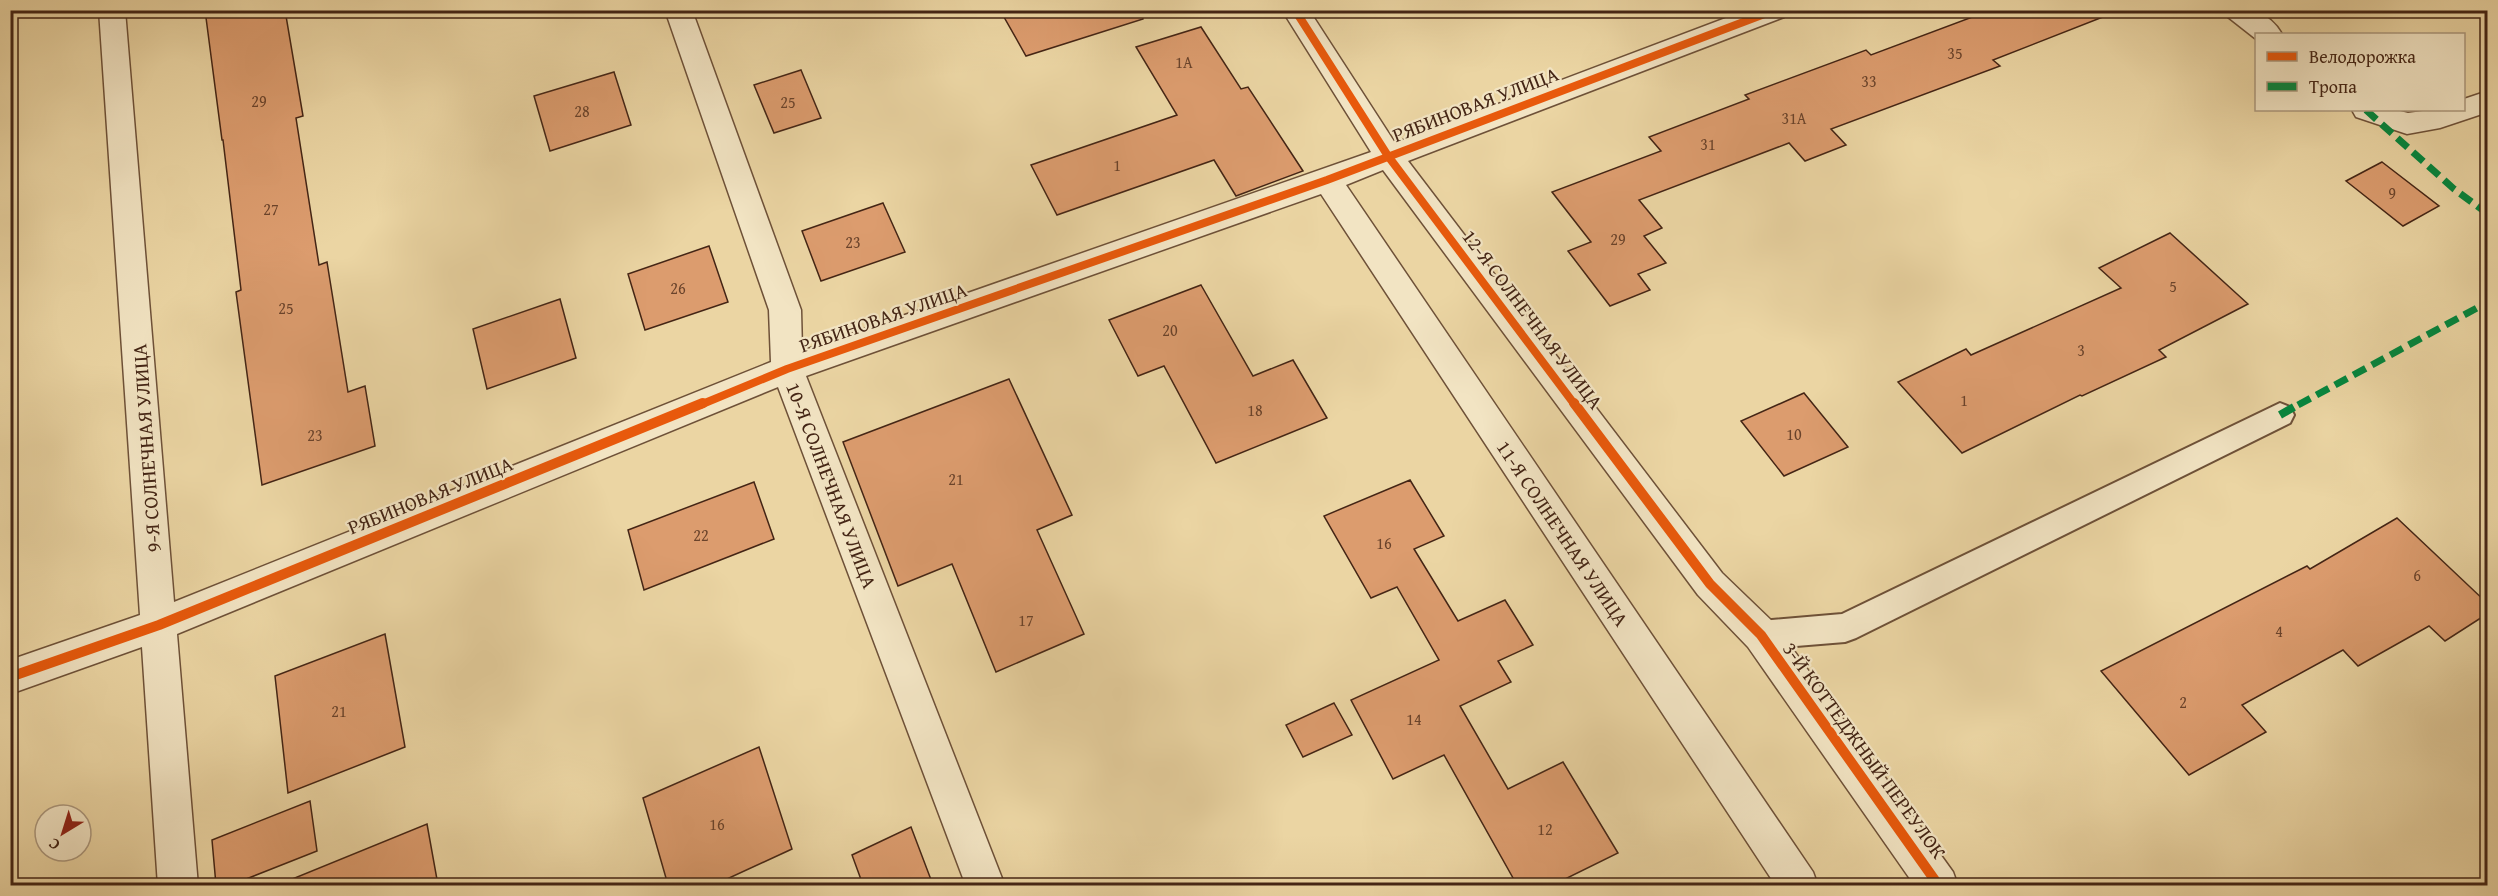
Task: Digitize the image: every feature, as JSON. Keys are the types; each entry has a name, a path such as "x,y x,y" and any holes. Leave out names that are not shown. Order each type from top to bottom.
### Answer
{"street":[{"name":"9-Я СОЛНЕЧНАЯ УЛИЦА","path":"112,10 178,885"},
{"name":"10-Я СОЛНЕЧНАЯ УЛИЦА","path":"678,10 785,310 787,369 986,885"},
{"name":"12-Я СОЛНЕЧНАЯ УЛИЦА","path":"1295,10 1388,156 1710,584 1761,635"},
{"name":"РЯБИНОВАЯ УЛИЦА","path":"10,677 159,625 787,369 1327,180 1775,10"},
{"path":"2237,10 2267,33"},
{"path":"2465,109 2487,101"},
{"path":"2369,111 2407,124 2440,118 2459,111"},
{"name":"11-Я СОЛНЕЧНАЯ УЛИЦА","path":"1327,180 1799,885"},
{"name":"3-Й КОТТЕДЖНЫЙ ПЕРЕУЛОК","path":"1761,635 1939,885"}],"lane":[{"path":"1761,635 1845,628 2280,415"}],"building":[{"path":"205,10 285,10 303,116 296,118 319,265 327,262 348,392 365,386 375,446 262,485 236,292 241,290"},
{"path":"1000,10 1142,10 1143,19 1026,56"},
{"path":"1991,10 2112,10 2113,13 1993,60 2000,66 1831,129 1846,145 1805,161 1789,143 1639,200 1662,228 1644,236 1666,263 1638,274 1650,290 1610,306 1568,251 1591,242 1552,192 1661,151 1649,137 1749,99 1745,95 1866,50 1871,55"},
{"path":"1201,27 1241,89 1248,87 1303,171 1236,196 1214,160 1057,215 1031,165 1177,115 1136,47"},
{"path":"801,70 821,118 774,133 754,85"},
{"path":"614,72 631,125 550,151 534,96"},
{"path":"2382,162 2439,206 2403,226 2346,181"},
{"path":"883,203 905,252 821,281 802,231"},
{"path":"2170,233 2248,304 2159,350 2166,357 2080,395 1962,453 1898,382 1966,349 1971,355 2121,288 2099,268"},
{"path":"709,246 728,302 645,330 628,274"},
{"path":"1201,285 1253,376 1293,360 1327,418 1216,463 1164,366 1138,376 1109,320"},
{"path":"560,299 576,358 487,389 473,329"},
{"path":"1009,379 1072,515 1037,530 1084,634 996,672 952,564 898,586 843,442"},
{"path":"1804,393 1848,447 1784,476 1741,421"},
{"path":"1410,480 1444,536 1414,549 1458,621 1505,600 1533,645 1498,661 1511,682 1460,706 1508,789 1563,762 1618,853 1553,885 1517,885 1444,755 1393,779 1351,700 1439,660 1397,587 1371,598 1324,516"},
{"path":"754,482 774,539 644,590 628,530"},
{"path":"2397,518 2487,603 2487,614 2445,641 2429,626 2358,666 2343,650 2242,705 2266,732 2189,775 2101,671 2307,566 2310,569"},
{"path":"385,634 405,747 288,793 275,676"},
{"path":"1334,703 1352,735 1303,757 1286,725"},
{"path":"759,747 792,849 714,885 668,885 643,798"},
{"path":"310,801 317,851 231,885 216,885 212,840"},
{"path":"427,824 438,885 280,884"},
{"path":"911,827 933,885 863,885 852,855"}],"marked path":[{"path":"2367,111 2454,189 2488,214"},
{"path":"2280,415 2351,374 2488,302"}],"cycle path":[{"path":"1295,10 1388,156 1710,584 1761,635 1939,886"},
{"path":"10,677 159,625 787,369 1327,180 1775,10"}]}
